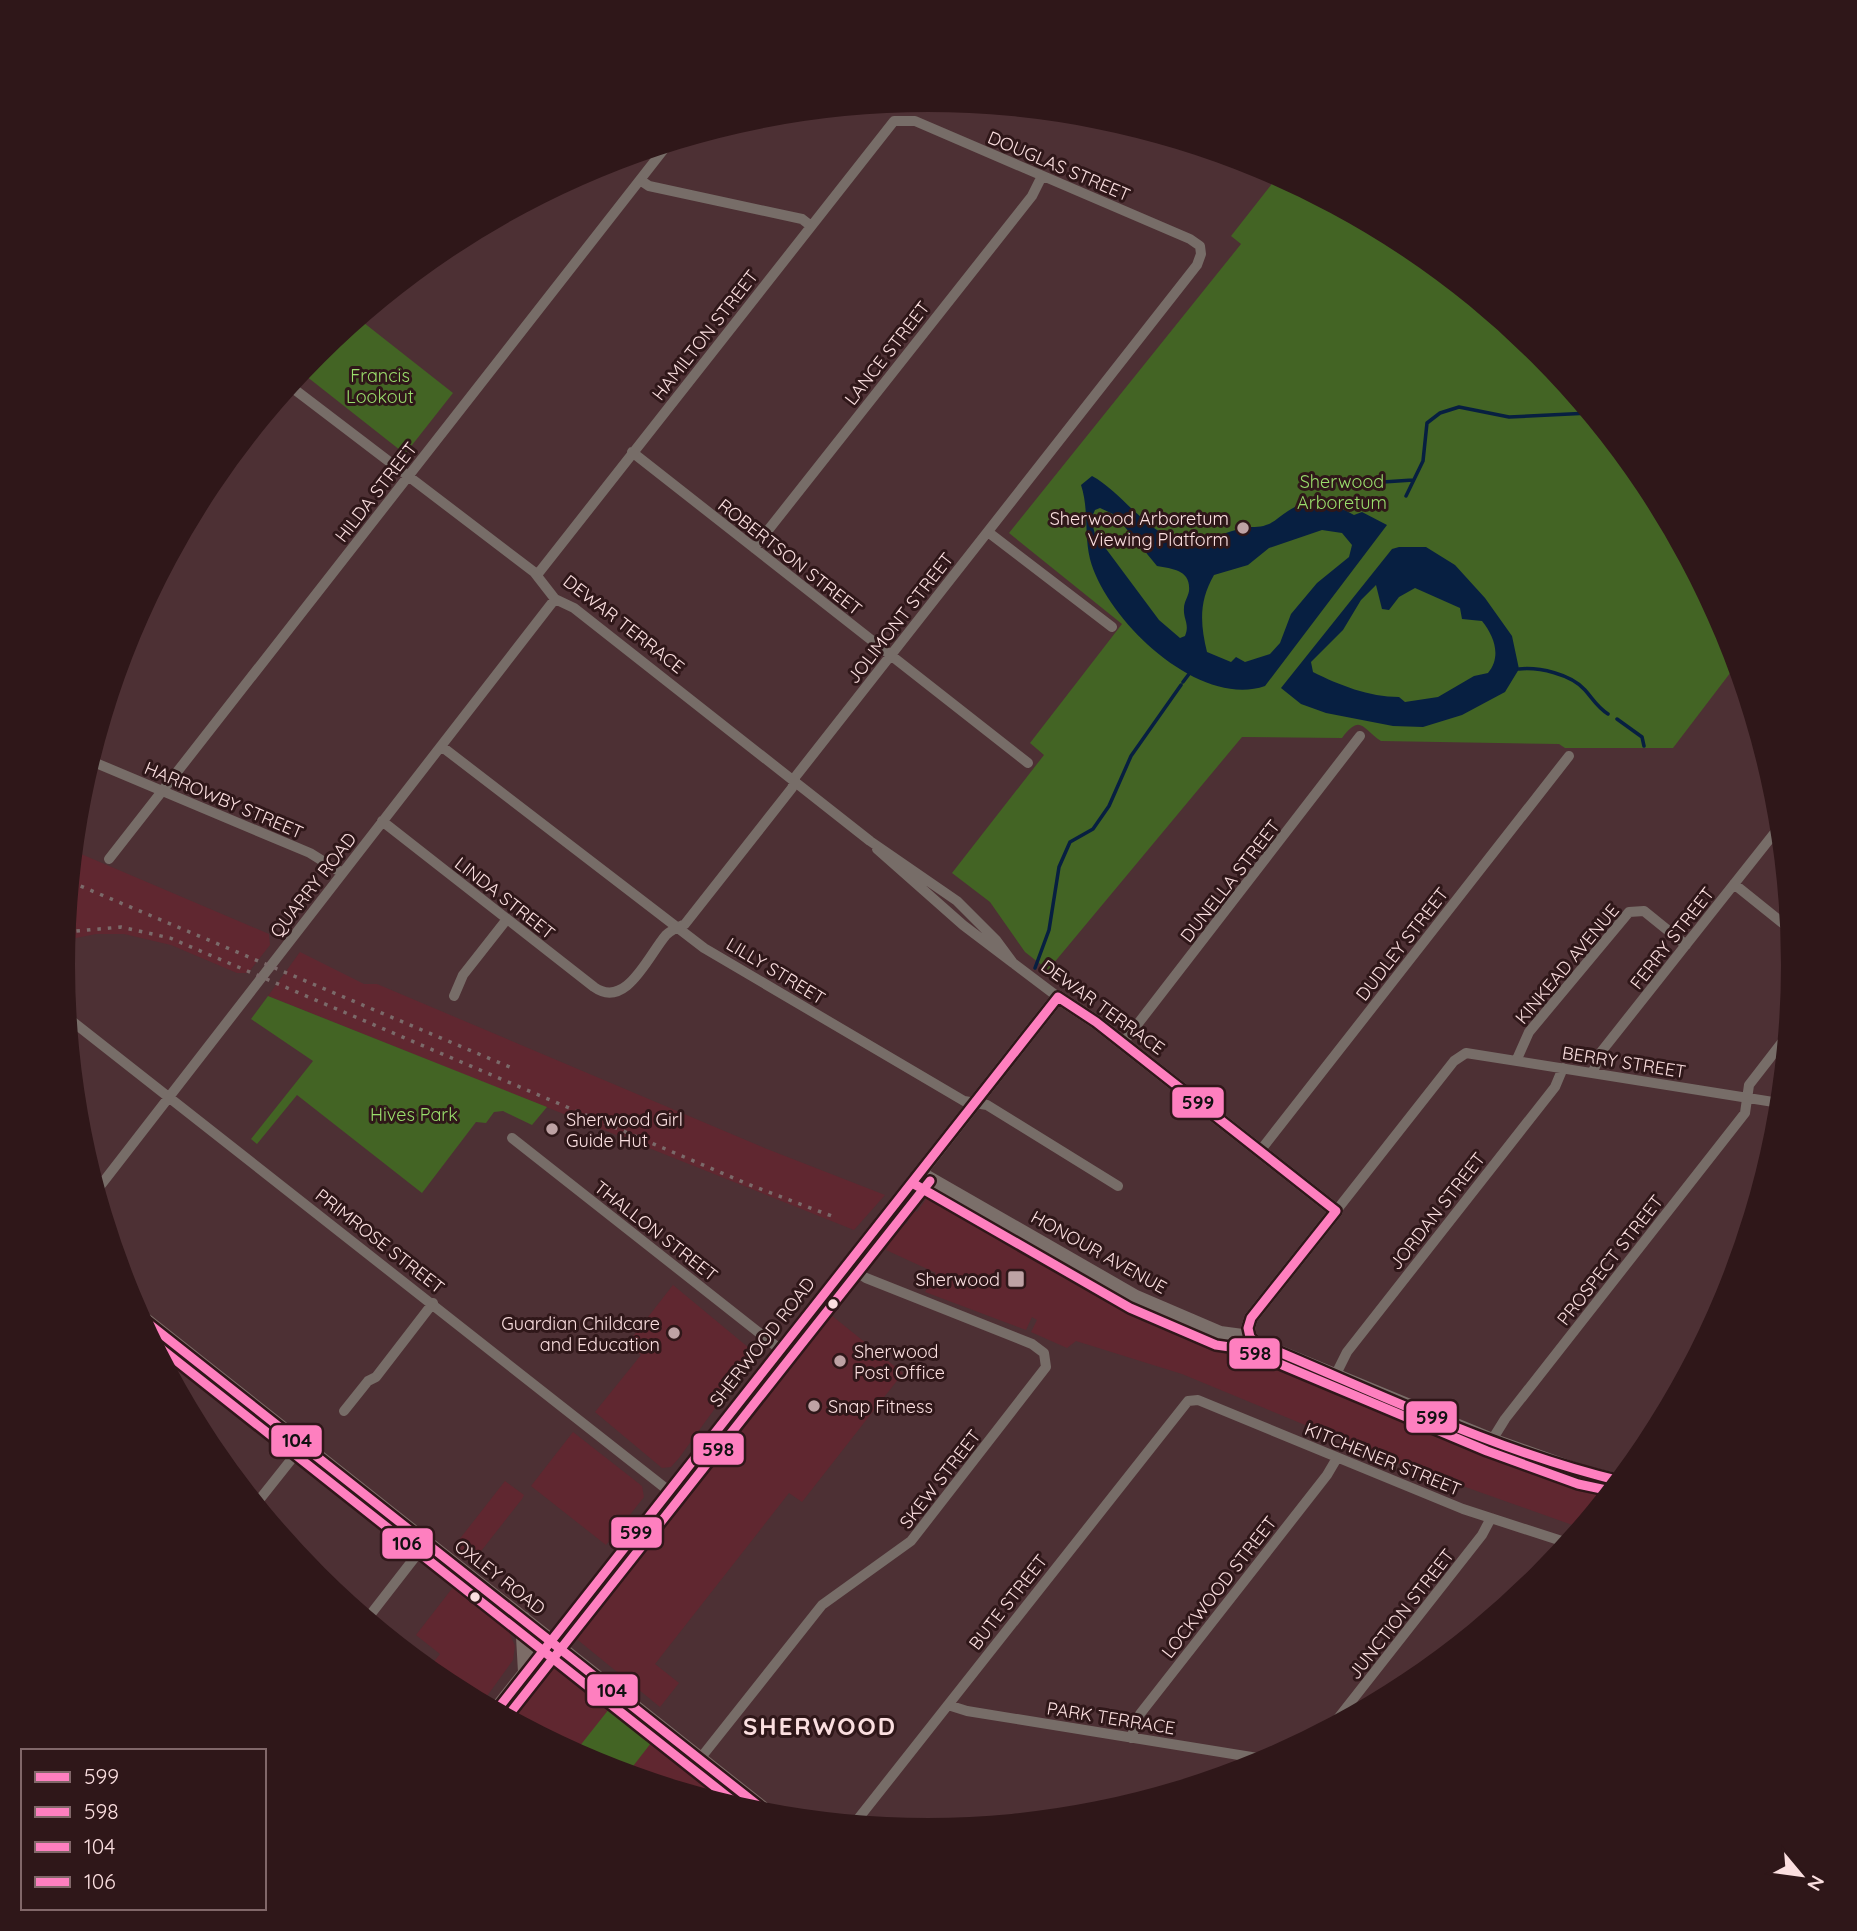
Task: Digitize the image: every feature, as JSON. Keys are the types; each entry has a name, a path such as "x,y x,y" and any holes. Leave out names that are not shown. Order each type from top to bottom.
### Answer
{"main road":[{"name":"OXLEY ROAD","path":"158,1331 699,1760 738,1797"},
{"path":"523,1619 526,1672"},
{"name":"SHERWOOD ROAD","path":"502,1704 551,1642"}],"street":[{"name":"DOUGLAS STREET","path":"901,119 915,121 1190,239 1201,249"},
{"name":"HAMILTON STREET","path":"537,575 887,128 901,119"},
{"name":"HILDA STREET","path":"109,859 658,157"},
{"name":"LANCE STREET","path":"754,548 1032,196 1042,176"},
{"path":"640,180 649,186 802,219 811,226"},
{"name":"JOLIMONT STREET","path":"611,994 625,988 668,933 685,924 890,656 1197,265 1201,249"},
{"name":"DEWAR TERRACE","path":"297,392 537,575 555,598 574,608 870,841 936,902 1013,963 1123,1043 1336,1211"},
{"name":"ROBERTSON STREET","path":"632,452 1028,763"},
{"path":"988,532 1112,627"},
{"name":"QUARRY ROAD","path":"103,1182 555,598"},
{"name":"DUNELLA STREET","path":"1123,1043 1360,736"},
{"name":"LILLY STREET","path":"441,746 677,928 964,1101 987,1105 1118,1186"},
{"name":"DUDLEY STREET","path":"1260,1151 1569,757"},
{"name":"HARROWBY STREET","path":"100,765 321,858 342,873"},
{"name":"LINDA STREET","path":"382,821 598,990 611,994"},
{"name":"FERRY STREET","path":"1593,1072 1601,1052 1771,837"},
{"path":"1734,884 1780,921"},
{"name":"KINKEAD AVENUE","path":"1517,1059 1529,1032 1629,912 1644,911 1686,945"},
{"path":"454,996 463,975 508,919"},
{"name":"SHERWOOD ROAD","path":"551,1642 1058,997"},
{"name":"PRIMROSE STREET","path":"77,1025 669,1491"},
{"name":"PROSPECT STREET","path":"1492,1440 1505,1419 1742,1116 1751,1082 1777,1049"},
{"name":"BERRY STREET","path":"1336,1211 1454,1061 1463,1054 1476,1053 1517,1059 1770,1101"},
{"name":"JORDAN STREET","path":"1336,1374 1347,1352 1555,1087 1563,1068"},
{"name":"THALLON STREET","path":"512,1138 780,1350"},
{"name":"HONOUR AVENUE","path":"920,1173 1136,1297 1220,1333 1250,1337 1255,1342 1492,1440 1583,1472 1610,1479"},
{"path":"1250,1337 1248,1328 1251,1318 1336,1211"},
{"name":"SKEW STREET","path":"699,1760 826,1600 911,1541 1043,1373 1046,1357 1032,1344 866,1278 847,1266"},
{"path":"344,1411 368,1381 376,1377 433,1303"},
{"path":"170,1356 177,1347"},
{"name":"KITCHENER STREET","path":"1188,1401 1203,1402 1336,1458 1491,1518 1558,1541"},
{"name":"BUTE STREET","path":"861,1816 1188,1401"},
{"path":"262,1497 302,1446"},
{"name":"LOCKWOOD STREET","path":"1131,1738 1140,1714 1327,1475 1336,1458"},
{"name":"JUNCTION STREET","path":"1345,1710 1482,1535 1491,1518"},
{"path":"372,1612 426,1543"},
{"name":"PARK TERRACE","path":"948,1705 967,1711 1248,1757"}],"shaded area":[{"path":"83,855 269,934 270,945 248,973 237,973 171,945 124,934 96,934 76,938"},
{"path":"300,952 364,984 377,984 767,1149 885,1195 854,1230 268,996"},
{"path":"926,1191 1054,1265 1052,1271 1070,1278 1072,1274 1196,1335 1511,1465 1600,1491 1572,1525 1392,1461 1182,1374 1076,1341 1067,1348 1031,1332 1037,1320 1032,1317 1026,1330 925,1292 936,1273 886,1250 888,1247 884,1244 900,1222 907,1224 912,1209 917,1212 926,1199"},
{"path":"673,1285 755,1353 679,1458 671,1467 662,1468 595,1412 641,1355 627,1344"},
{"path":"831,1315 903,1373 802,1502 789,1493 655,1664 679,1683 660,1707 573,1636"},
{"path":"573,1432 642,1486 644,1497 606,1545 531,1486"},
{"path":"505,1481 524,1495 474,1560 455,1545"},
{"path":"454,1586 508,1629 515,1646 513,1660 488,1695 435,1661 440,1654 416,1635"},
{"path":"556,1665 718,1792 602,1754 513,1710 547,1667"}],"green space":[{"name":"Sherwood Arboretum","path":"1271,184 1306,200 1403,256 1491,324 1532,362 1570,403 1638,491 1694,588 1730,674 1673,748 1565,748 1559,744 1381,741 1358,725 1348,730 1342,738 1242,737 1048,970 1025,952 990,902 952,873 1044,755 1030,743 1122,624 1009,533 1241,244 1231,236"},
{"name":"Francis Lookout","path":"366,324 453,393 405,454 309,379"},
{"name":"Hives Park","path":"268,996 547,1107 532,1125 503,1111 494,1112 486,1123 476,1122 422,1193 297,1095 257,1144 251,1139 313,1061 251,1019"},
{"path":"609,1709 651,1743 634,1766 581,1745"}],"water":[{"path":"1092,476 1158,531 1182,541 1198,541 1244,528 1263,526 1296,506 1313,503 1338,507 1354,515 1362,512 1387,525 1265,686 1239,690 1212,684 1185,672 1159,654 1135,632 1115,608 1099,583 1090,559 1081,485","holes":["1100,508 1115,515 1157,566 1180,572 1187,579 1189,591 1184,606 1187,628 1185,636 1180,638 1159,620 1095,534 1091,519 1095,510","1322,530 1342,533 1352,545 1349,557 1317,583 1291,614 1280,643 1270,654 1245,662 1236,657 1231,662 1207,652 1202,612 1214,575 1248,565 1269,548"]},
{"path":"1426,547 1455,565 1485,598 1512,636 1519,669 1505,692 1462,715 1423,727 1393,726 1326,713 1301,704 1281,688 1392,549","holes":["1376,585 1382,609 1389,610 1399,597 1415,588 1460,608 1462,619 1482,621 1495,646 1495,660 1488,673 1474,676 1438,697 1405,702 1399,697 1355,689 1313,672 1311,662 1343,630 1361,600"]}],"waterway":[{"path":"1406,496 1423,461 1427,423 1440,413 1459,407 1509,417 1579,414"},
{"path":"1378,488 1383,482 1413,480"},
{"path":"1519,669 1536,669 1572,680 1608,714"},
{"path":"1183,682 1189,674"},
{"path":"1035,968 1049,930 1059,867 1070,842 1093,829 1109,806 1131,756 1181,685"},
{"path":"1617,719 1642,737 1644,746"}],"railway":[{"path":"80,886 512,1068"},
{"path":"76,931 121,927 170,938 750,1185 837,1218"}],"transit line":[{"name":"599","path":"1058,997 1096,1022 1336,1211"},
{"name":"599","path":"502,1704 1058,997"},
{"name":"598","path":"513,1710 930,1181"},
{"name":"598","path":"914,1184 1130,1308 1216,1345 1244,1349 1487,1451 1578,1484 1602,1489"},
{"name":"599","path":"1250,1337 1248,1328 1251,1318 1336,1211"},
{"name":"104","path":"157,1331 750,1799"},
{"name":"599","path":"1250,1337 1255,1342 1481,1437 1527,1454 1610,1478"},
{"name":"106","path":"170,1356 723,1793"}],"place":[{"name":"Sherwood Arboretum Viewing Platform","path":"1243,528"},
{"name":"Sherwood Girl Guide Hut","path":"552,1129"},
{"name":"Sherwood","path":"1016,1279"},
{"name":"Guardian Childcare and Education","path":"674,1333"},
{"name":"Sherwood Post Office","path":"840,1361"},
{"name":"Snap Fitness","path":"814,1406"}],"district":[{"name":"SHERWOOD","path":"820,1726"}]}
